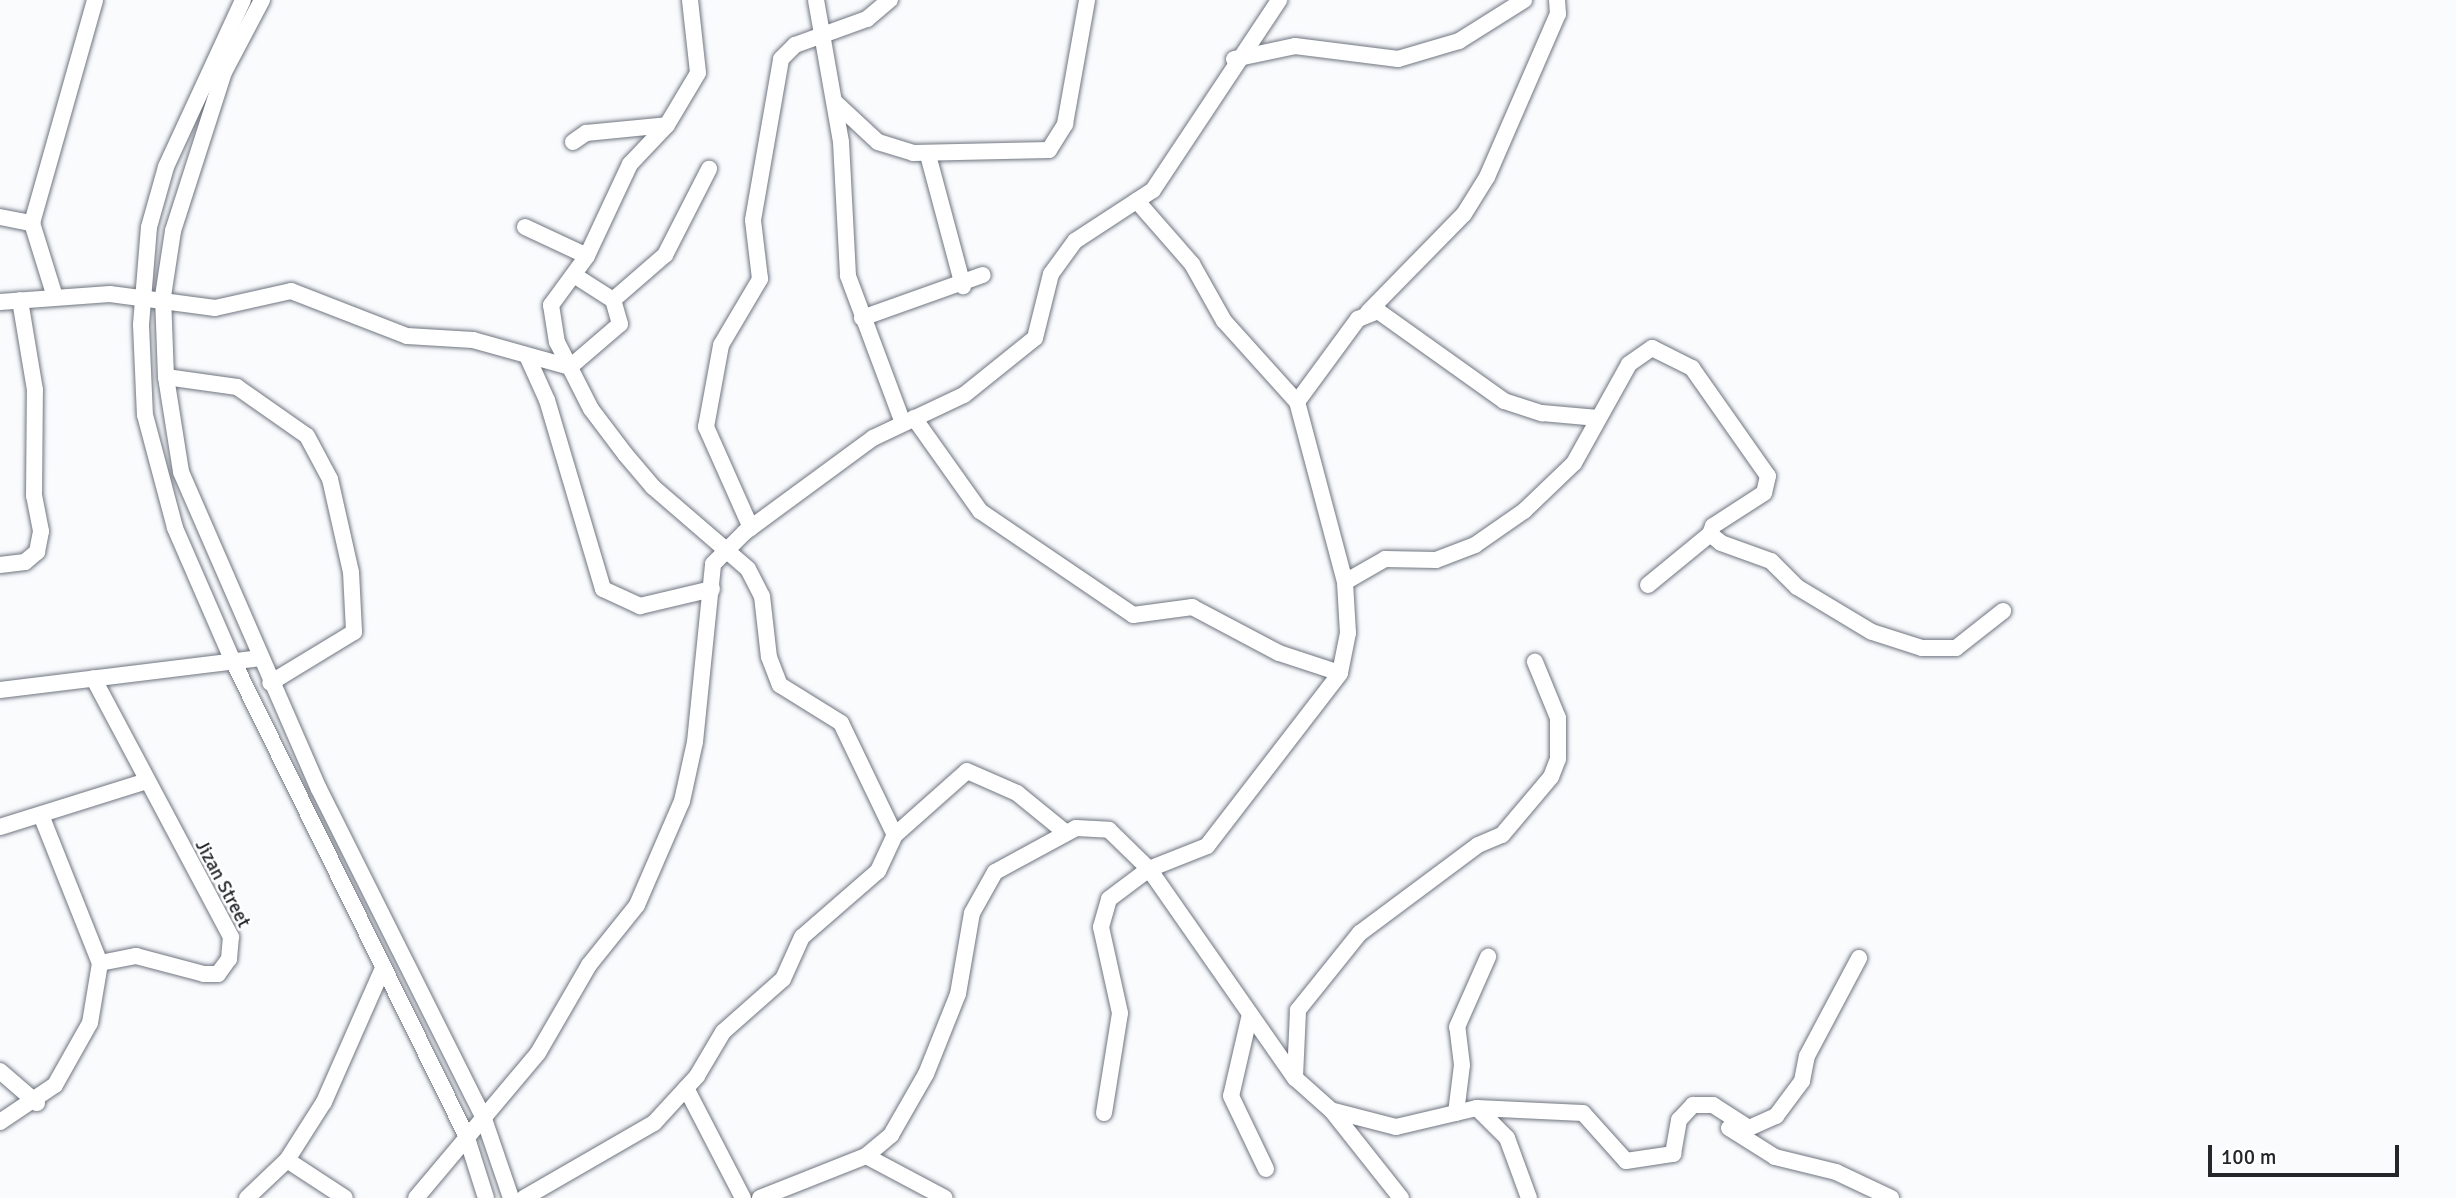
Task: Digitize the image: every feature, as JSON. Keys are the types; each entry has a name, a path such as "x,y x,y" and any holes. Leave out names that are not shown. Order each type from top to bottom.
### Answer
{"street":[{"path":"55,297 32,222 95,0"},
{"path":"243,0 166,167 149,227 144,295 145,415 175,528 232,659 466,1135 486,1198"},
{"path":"261,0 198,141 163,296 166,377 181,472 259,658 483,1116 511,1198"},
{"path":"690,0 698,73 667,125 630,164 587,256 551,305 550,320 591,409 653,487 747,569 762,596 769,657 780,685 841,723 895,835"},
{"path":"816,0 835,103 848,276 862,318 908,421 980,511 1133,615 1192,607 1279,653 1340,673"},
{"path":"751,528 706,427 721,345 760,279 753,220 781,59 795,45 867,19 890,0"},
{"path":"835,103 877,142 928,155 1039,154 1057,145 1087,0"},
{"path":"416,1198 466,1135 538,1053 589,965 638,905 682,801 695,742 713,564 725,549 751,528 873,438 964,396 1035,338 1051,274 1074,240 1153,190 1234,58 1279,0"},
{"path":"1234,58 1295,46 1398,60 1459,41 1524,0"},
{"path":"1297,402 1368,312 1464,214 1487,177 1558,14 1557,0"},
{"path":"573,142 586,133 667,125"},
{"path":"928,155 963,286"},
{"path":"613,300 665,255 709,169"},
{"path":"1104,1114 1120,1013 1101,927 1109,899 1149,869 1207,846 1340,673 1348,633 1345,582 1297,402 1224,320 1192,264 1137,201"},
{"path":"0,217 32,222"},
{"path":"525,227 587,256"},
{"path":"0,302 55,297 144,295 163,296 215,308 291,291 407,335 473,340 528,358 570,367 614,333 620,324 613,300 574,275"},
{"path":"862,318 963,286 983,275"},
{"path":"0,565 26,562 37,552 41,531 34,496 35,390 20,300"},
{"path":"1368,312 1378,311 1504,401 1542,413 1598,418"},
{"path":"1345,582 1385,559 1436,560 1475,545 1524,511 1574,463 1635,356 1652,348 1692,368 1732,418 1769,485 1648,585"},
{"path":"528,358 547,400 603,589 640,606 712,589"},
{"path":"166,377 237,387 307,436 330,479 351,572 355,632 271,683"},
{"path":"1710,534 1771,561 1797,587 1872,632 1922,648 1956,648 2003,611"},
{"path":"0,690 232,659 259,658"},
{"path":"1295,1078 1298,1010 1360,933 1478,845 1502,835 1551,777 1558,759 1558,718 1535,662"},
{"name":"Jizan Street","path":"93,678 144,782 231,937 229,959 218,974 204,975 136,956 100,963"},
{"path":"524,1198 654,1123 686,1088 723,1032 783,979 802,937 878,871 895,835 967,771 1017,793 1066,834"},
{"path":"0,827 144,782"},
{"path":"0,1122 37,1103 55,1085 90,1023 100,963 41,815"},
{"path":"760,1198 866,1156 891,1135 926,1074 958,994 972,913 995,872 1066,834 1109,830 1149,869 1295,1078 1332,1111 1401,1198"},
{"path":"1456,1113 1462,1065 1457,1027 1488,957"},
{"path":"1332,1111 1396,1127 1478,1108 1583,1113 1626,1161 1673,1154 1679,1120 1693,1105 1713,1105 1749,1128 1776,1116 1802,1081 1807,1056 1859,958"},
{"path":"247,1198 287,1160 324,1102 383,968"},
{"path":"1250,1014 1231,1096 1266,1169"},
{"path":"0,1071 37,1103"},
{"path":"686,1088 743,1198"},
{"path":"1693,1105 1775,1157 1836,1172 1891,1198"},
{"path":"1478,1108 1507,1138 1529,1198"},
{"path":"866,1156 945,1198"},
{"path":"287,1160 345,1198"}]}
